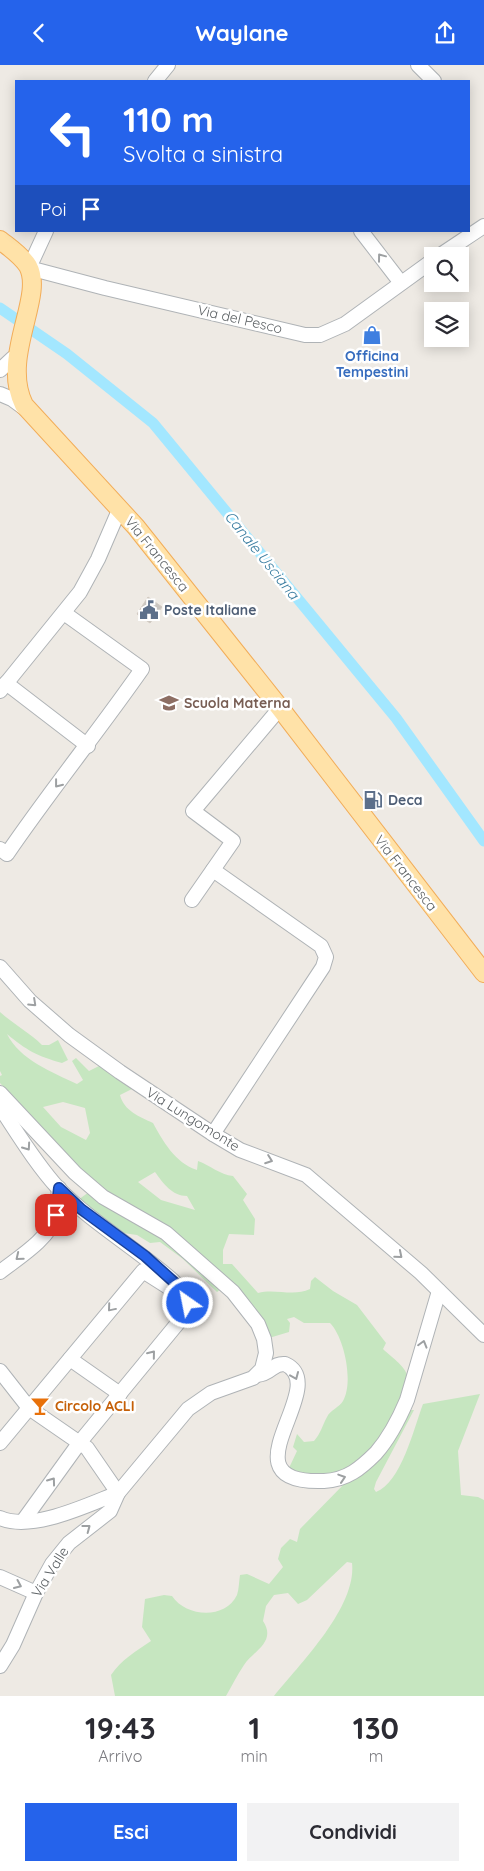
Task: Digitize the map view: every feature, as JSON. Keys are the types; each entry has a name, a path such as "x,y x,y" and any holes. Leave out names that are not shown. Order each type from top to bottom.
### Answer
{"main road":[{"path":"0,240 29,267"},
{"name":"Via Francesca","path":"29,267 31,286 5,383 21,399 31,414 120,508 280,708 484,973"}],"street":[{"path":"156,80 168,65"},
{"path":"418,65 433,80"},
{"path":"452,247 484,226"},
{"path":"29,267 46,232"},
{"path":"362,232 401,283"},
{"name":"Via del Pesco","path":"29,267 105,288 305,335 320,335 345,323 424,267"},
{"path":"0,370 13,358"},
{"path":"0,395 12,399 31,414"},
{"path":"88,745 3,687 64,613 90,577 120,508"},
{"path":"0,849 7,854 39,807 88,745 142,669 64,613"},
{"path":"192,900 233,841 193,811 280,708"},
{"path":"213,870 321,946 326,957 323,967 213,1134"},
{"name":"Via Lungomonte","path":"0,967 30,1001 69,1035 120,1072 240,1150 306,1175 439,1291 484,1335"},
{"path":"0,1093 75,1173 103,1197 166,1233 233,1292 252,1314 264,1339 266,1353 262,1369 257,1375"},
{"path":"0,1107 45,1173 59,1188 81,1209 145,1256 175,1283 176,1292"},
{"path":"0,1272 48,1231 56,1215 59,1188"},
{"path":"0,1443 143,1271 176,1292 188,1303 185,1313 80,1442 23,1521"},
{"name":"Via Valle","path":"0,1667 36,1593 52,1565 69,1543 110,1511 118,1493 188,1409 211,1393 246,1381 257,1375 266,1375 276,1366 285,1364 293,1370 298,1381 297,1395 277,1451 278,1463 281,1469 300,1479 316,1481 340,1479 360,1469 380,1449 401,1415 439,1291"},
{"path":"70,1359 120,1394"},
{"path":"0,1371 29,1407 80,1442 99,1463 118,1493 58,1515 23,1521 14,1521 0,1517"},
{"path":"0,1577 36,1593"}],"green space":[{"path":"0,1012 42,1045 49,1045 58,1040 68,1060 62,1063 46,1058 26,1048 7,1034 28,1058 47,1070 77,1084 83,1080 72,1061 76,1058 89,1071 101,1065 134,1088 120,1095 122,1101 133,1113 153,1123 170,1151 176,1157 189,1167 197,1170 198,1161 224,1174 233,1176 247,1194 243,1200 255,1219 254,1235 229,1234 223,1250 223,1264 232,1264 258,1293 304,1291 310,1289 311,1281 315,1277 333,1291 357,1305 386,1343 383,1349 399,1363 408,1376 407,1387 390,1422 368,1451 355,1462 341,1470 325,1474 308,1474 289,1468 297,1451 293,1447 297,1434 304,1442 314,1441 328,1415 342,1403 346,1393 348,1383 346,1360 339,1338 330,1323 304,1323 294,1317 287,1319 290,1323 289,1332 269,1338 229,1283 217,1292 183,1259 160,1242 150,1243 137,1235 123,1233 78,1200 89,1192 31,1118 0,1083 0,1076 2,1075 0,1071","holes":["63,1102 85,1108 90,1133 86,1140 61,1127 43,1107","155,1172 172,1191 187,1196 195,1210 161,1200 138,1182"]},
{"path":"480,1394 458,1451 461,1495 478,1497 484,1500 484,1696 274,1696 325,1634 346,1598 351,1580 352,1563 347,1562 307,1600 298,1604 288,1593 274,1595 266,1606 263,1621 267,1628 266,1640 244,1665 226,1696 115,1696 111,1675 124,1660 151,1641 142,1627 145,1599 164,1595 172,1596 178,1603 196,1612 215,1612 224,1609 237,1595 240,1575 247,1574 269,1584 283,1567 278,1559 281,1548 290,1539 297,1542 300,1529 346,1482 409,1410 414,1410 376,1482 374,1489 376,1492 385,1487 393,1478 406,1454 423,1404"}],"building":[{"name":"Poste Italiane","path":"148,597 162,607 150,623 137,614"}],"waterway":[{"name":"Canale Usciana","path":"0,308 67,354 153,423 396,718 484,841"}],"place":[{"name":"Officina Tempestini","path":"372,335"},
{"name":"Poste Italiane","path":"149,610"},
{"name":"Scuola Materna","path":"169,703"},
{"name":"Deca","path":"373,800"},
{"name":"Circolo ACLI","path":"40,1406"}],"route":[{"path":"56,1215 59,1188 81,1209 145,1256 175,1283 176,1292 188,1303"}]}
